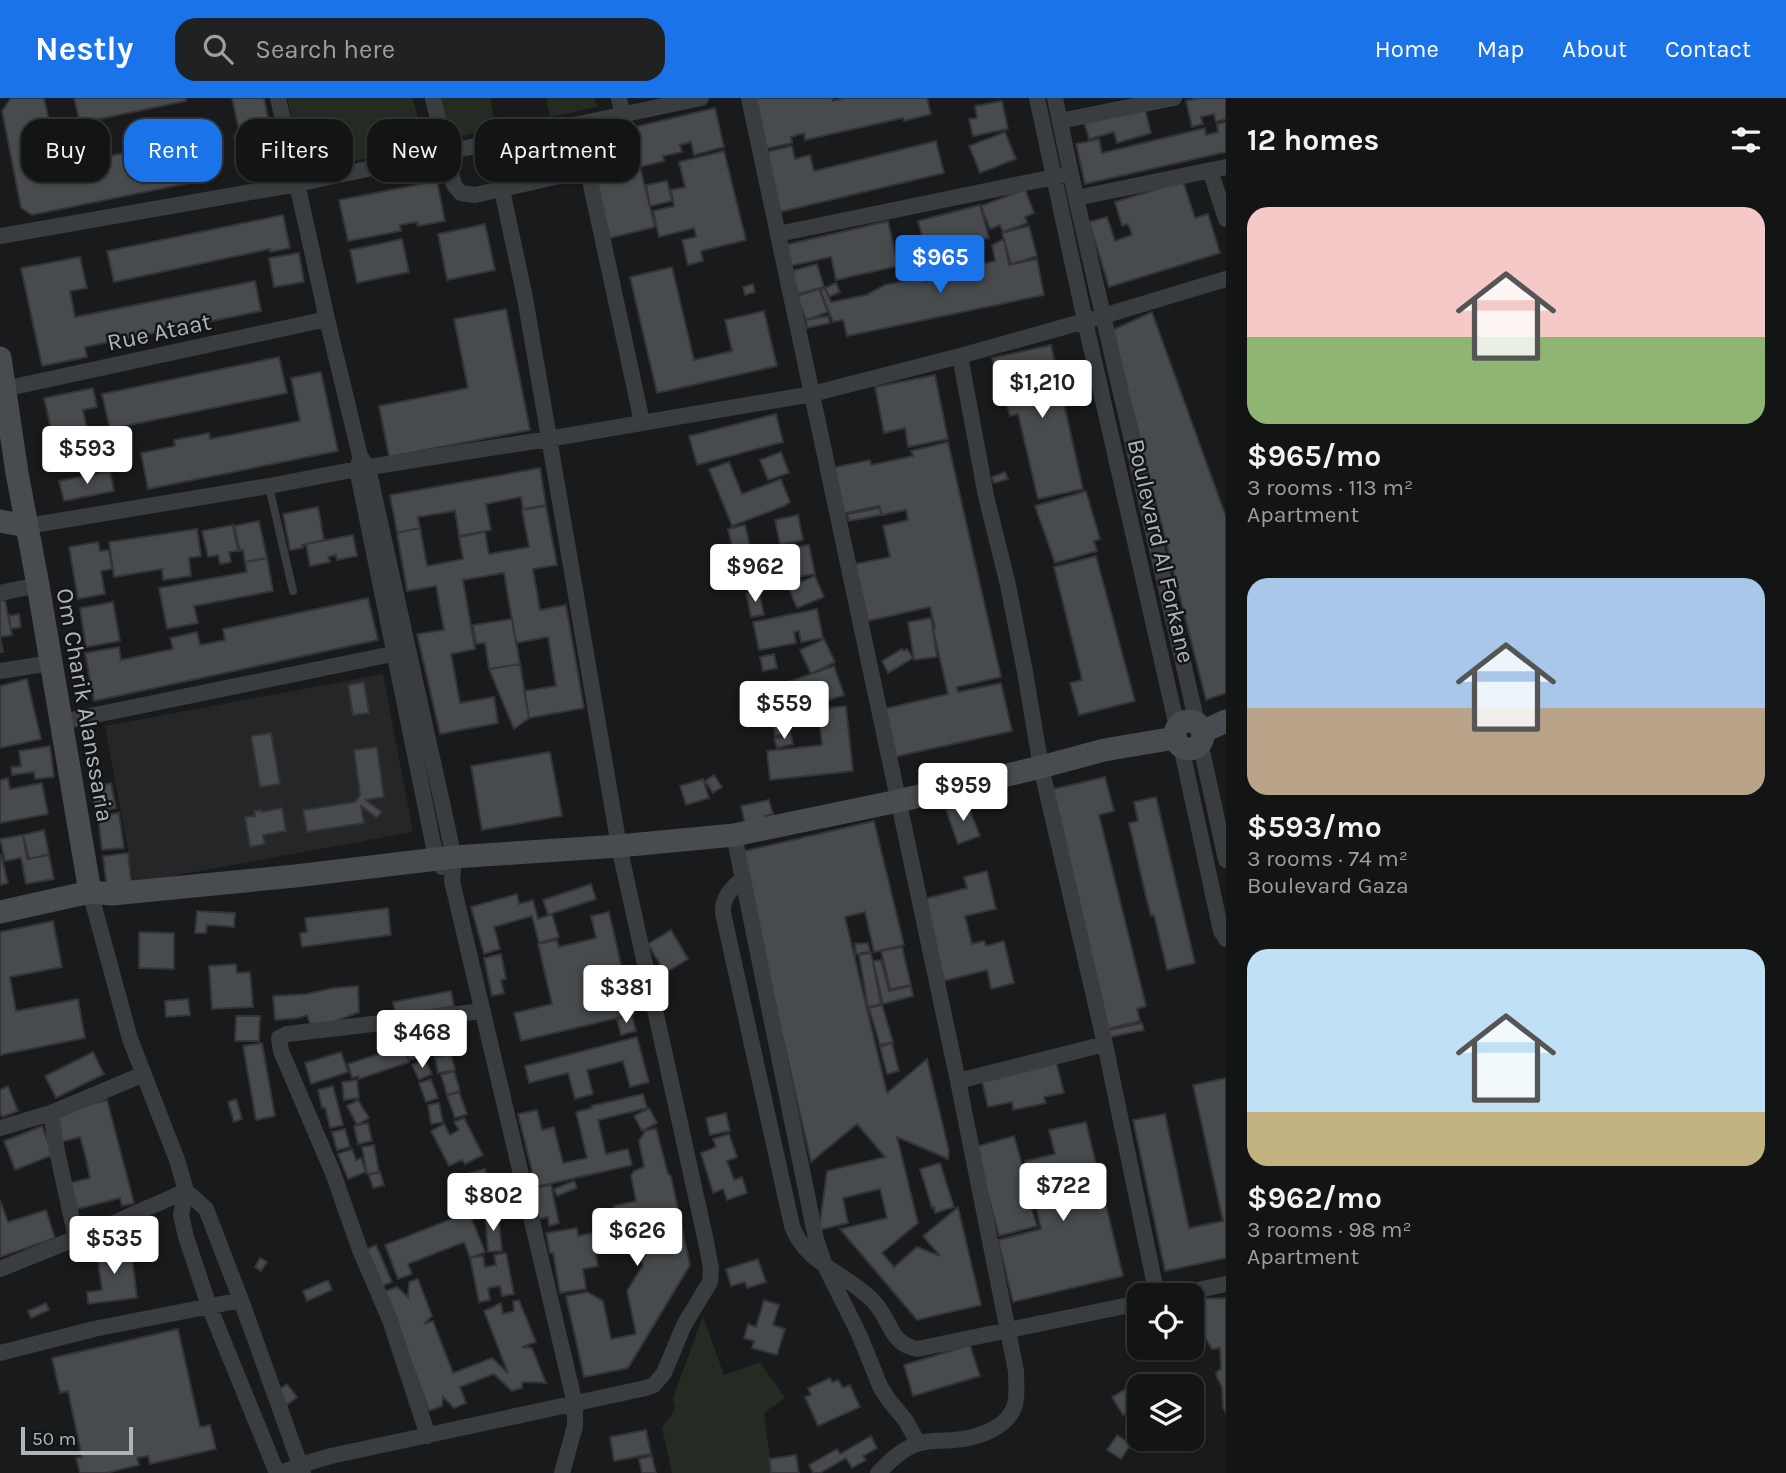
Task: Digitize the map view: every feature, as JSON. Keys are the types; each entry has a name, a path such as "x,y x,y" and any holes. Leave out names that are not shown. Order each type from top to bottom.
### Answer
{"street":[{"path":"278,98 362,464 445,858 575,1405 573,1434 562,1473"},
{"path":"433,98 437,119"},
{"path":"461,147 620,106 701,98"},
{"path":"749,98 958,1081 1016,1371 1016,1400 1012,1413 1000,1424 971,1438 918,1443 892,1459 878,1473"},
{"name":"Boulevard Al Forkane","path":"1037,98 1063,175 1076,198 1103,316 1189,735 1220,932 1226,939"},
{"name":"Boulevard Al Forkane","path":"1055,98 1060,121 1063,175 1085,321 1189,735 1226,860"},
{"path":"1060,121 1174,98"},
{"path":"0,236 297,184 367,168"},
{"path":"1076,198 1218,168 1226,219"},
{"path":"778,233 1063,175"},
{"path":"453,182 461,193 467,195 536,182"},
{"path":"591,182 642,422"},
{"path":"90,892 130,1039 177,1160 186,1191 181,1215 186,1237 209,1306 278,1473 302,1469 331,1456 575,1405 654,1385 664,1373 684,1325 709,1286 712,1275 619,846 525,298 502,190"},
{"path":"0,522 27,526 269,486 362,464 548,439 812,394 960,356 1226,279"},
{"name":"Rue Ataat","path":"2,389 327,319"},
{"path":"960,356 986,496 1008,585 1041,767 1105,1044 1155,1283"},
{"name":"Om Charik Alanssaria","path":"0,358 2,389 90,892"},
{"path":"0,593 38,585"},
{"path":"61,722 402,652"},
{"path":"0,671 51,663"},
{"path":"0,912 90,892 112,894 445,858 734,835 898,801 1104,750 1189,735 1226,721"},
{"path":"734,835 816,1239 825,1266 859,1334 880,1385 918,1443"},
{"path":"743,878 723,901 723,913 792,1226 800,1244 875,1303 894,1335 908,1348 927,1348 1127,1305"},
{"path":"428,1436 390,1320 360,1250 333,1173 281,1051 279,1038 287,1034 483,1011"},
{"path":"958,1081 1105,1044"},
{"path":"0,1128 51,1113 144,1074"},
{"path":"51,1113 76,1238"},
{"path":"0,1269 186,1191"},
{"path":"186,1191 206,1209 302,1469"},
{"path":"1204,1289 1226,1284"},
{"path":"0,1353 94,1329 241,1300"}],"lane":[{"path":"269,486 293,591"}],"shaded area":[{"path":"287,98 413,98 418,119 367,119 367,158 353,161 353,119 292,119"},
{"path":"440,98 490,98 494,119 475,119 475,133 461,136 461,119 445,119"},
{"path":"546,98 595,98 597,107 550,117"},
{"path":"383,674 413,832 134,883 105,726"},
{"path":"703,1316 724,1375 760,1362 785,1398 764,1413 772,1473 672,1473 662,1428 675,1409 673,1398"}],"building":[{"path":"11,98 44,98 49,119 21,119 21,182 110,182 110,156 124,153 124,182 194,182 32,215 21,208 2,111"},
{"path":"74,98 185,98 186,101 99,119 79,119"},
{"path":"232,98 264,98 268,119 237,119"},
{"path":"754,98 832,98 833,101 844,98 927,98 931,114 805,140 804,133 791,137 792,143 765,149"},
{"path":"1226,98 1226,119 1216,122 1214,114 1201,117 1203,124 1192,127 1186,101"},
{"path":"1002,101 1008,129 973,136 969,119 977,118 975,106"},
{"path":"715,108 724,147 694,155 691,142 680,145 682,152 663,156 664,161 640,167 640,126"},
{"path":"1145,109 1151,133 1117,143 1114,132 1089,139 1084,122"},
{"path":"1226,122 1226,152 1085,184 1076,144 1099,139 1102,153 1205,128 1206,135 1218,132 1217,124"},
{"path":"1005,132 1016,159 980,173 969,146"},
{"path":"936,141 944,173 780,212 766,152 792,146 795,159 810,155 814,171"},
{"path":"724,151 746,240 701,251 703,261 688,265 682,240 696,237 694,228 659,237 653,211 674,206 671,190 685,187 679,162"},
{"path":"640,167 655,227 610,238 596,182 640,182"},
{"path":"667,181 672,201 650,206 646,185"},
{"path":"1183,181 1195,218 1208,214 1220,253 1109,287 1089,222 1107,217 1115,241 1132,235 1128,224 1122,226 1115,202"},
{"path":"437,182 445,221 418,226 417,222 400,225 401,231 348,241 339,200"},
{"path":"1025,189 1034,213 1025,217 1027,223 1003,232 1000,225 990,229 981,206"},
{"path":"980,205 989,238 927,254 918,221"},
{"path":"283,215 290,248 270,252 270,249 114,282 107,251"},
{"path":"888,221 898,266 836,280 831,257 790,266 785,245"},
{"path":"485,224 495,270 447,280 438,234"},
{"path":"1029,226 1037,256 1011,264 1002,233"},
{"path":"402,239 409,272 357,283 350,250"},
{"path":"1004,239 1009,265 1037,259 1044,295 847,336 843,320 833,322 820,290 825,289 831,302 866,295 885,285 923,277 925,282 951,275 952,270 995,261 992,245"},
{"path":"299,253 304,282 274,287 269,258"},
{"path":"80,257 87,288 70,291 75,317 255,281 261,311 85,347 87,357 42,366 21,268"},
{"path":"817,264 824,287 798,294 792,271"},
{"path":"672,267 694,360 732,351 725,320 764,311 777,366 657,393 630,277"},
{"path":"836,283 840,292 829,297 825,288"},
{"path":"753,284 755,292 745,295 743,287"},
{"path":"819,289 828,312 806,320 797,296"},
{"path":"506,309 530,430 389,457 379,406 468,388 454,319"},
{"path":"1152,312 1226,517 1226,693 1206,700 1112,330"},
{"path":"828,316 830,323 807,328 806,320"},
{"path":"1051,345 1083,489 1038,499 1018,414 1010,416 1007,405 1015,403 1009,374 996,377 992,358"},
{"path":"279,357 287,393 110,429 102,394"},
{"path":"321,372 338,451 148,489 141,453 175,446 174,440 209,433 210,439 300,421 291,378"},
{"path":"935,375 948,439 908,447 905,428 884,433 875,387"},
{"path":"93,388 97,407 83,410 90,444 56,451 44,398"},
{"path":"776,414 783,442 697,465 689,436"},
{"path":"948,442 1001,677 957,687 958,692 1001,683 1012,731 894,757 883,709 948,694 933,629 935,628 930,607 868,621 855,564 890,557 883,526 908,520 906,510 882,515 879,506 841,514 831,468 870,460 871,465 913,456 911,451"},
{"path":"781,452 789,473 768,480 760,460"},
{"path":"729,462 742,494 781,479 790,502 732,526 709,469"},
{"path":"540,468 546,505 523,509 521,497 486,504 491,530 459,536 455,511 418,517 420,528 397,533 390,495"},
{"path":"110,471 114,491 64,501 59,481"},
{"path":"1005,472 1008,479 994,483 992,477"},
{"path":"1086,491 1100,539 1094,541 1097,551 1055,563 1035,506"},
{"path":"546,506 557,565 533,569 540,610 566,605 584,708 529,718 524,691 556,686 548,637 516,643 504,573 463,580 475,649 451,654 460,703 494,697 498,723 440,734 417,634 444,630 436,586 407,591 397,533 420,528 427,566 463,559 459,537 485,532 489,554 529,547 522,510"},
{"path":"318,507 324,540 290,550 283,514"},
{"path":"880,508 881,515 849,521 847,514"},
{"path":"798,515 803,540 780,545 775,520"},
{"path":"259,521 267,558 245,562 234,526"},
{"path":"233,525 238,551 229,552 231,562 220,564 218,555 208,557 202,531"},
{"path":"745,525 751,551 734,555 728,529"},
{"path":"197,529 201,556 189,558 191,576 163,580 162,569 114,577 109,542"},
{"path":"353,535 357,556 337,560 336,555 328,557 330,562 310,566 306,544"},
{"path":"98,542 100,551 109,550 112,569 101,571 105,594 78,599 69,547"},
{"path":"809,545 815,574 742,586 739,556"},
{"path":"1096,556 1135,701 1079,715 1070,683 1082,680 1054,567"},
{"path":"267,558 273,591 194,606 198,623 167,629 159,588 247,572 245,562"},
{"path":"815,576 824,597 797,608 788,587"},
{"path":"759,590 764,615 751,617 746,593"},
{"path":"368,598 378,640 94,701 85,653 119,647 121,660 173,649 170,638 197,632 200,645 225,640 223,629"},
{"path":"5,600 12,635 0,637 0,601"},
{"path":"113,602 120,641 86,647 80,608"},
{"path":"817,609 823,638 801,642 799,631 794,632 796,643 759,650 753,622"},
{"path":"19,614 21,627 11,629 9,616"},
{"path":"931,618 937,657 914,660 908,622"},
{"path":"512,619 520,664 489,669 485,643 476,644 473,625"},
{"path":"824,639 835,662 811,674 800,650"},
{"path":"902,649 907,649 913,658 888,673 882,661"},
{"path":"774,654 777,668 763,671 760,657"},
{"path":"520,664 529,718 514,729 489,669"},
{"path":"834,666 844,695 772,719 768,706 772,705 767,689"},
{"path":"27,679 41,739 0,748 0,686"},
{"path":"364,682 369,713 353,715 348,685"},
{"path":"846,706 853,771 770,780 767,751 822,745 818,709"},
{"path":"788,717 790,734 775,736 773,720"},
{"path":"271,733 280,784 260,787 251,736"},
{"path":"791,734 793,744 777,748 774,739"},
{"path":"50,746 54,777 35,779 34,772 12,775 11,767 21,766 19,751"},
{"path":"377,747 384,797 366,800 382,812 377,818 361,806 364,823 307,832 303,810 355,802 360,795 354,750"},
{"path":"550,752 562,816 482,830 471,766"},
{"path":"714,775 722,787 713,793 705,781"},
{"path":"1105,777 1114,811 1099,815 1146,1006 1137,1009 1140,1021 1108,1029 1049,790"},
{"path":"8,778 10,789 42,783 48,814 0,823 0,780"},
{"path":"703,779 709,798 686,805 680,786"},
{"path":"111,783 116,808 96,812 91,787"},
{"path":"1156,797 1195,963 1167,970 1129,823 1138,821 1134,802"},
{"path":"769,800 773,814 765,816 767,825 746,829 741,806"},
{"path":"967,803 980,836 958,844 946,810"},
{"path":"282,808 286,831 263,835 265,844 250,847 245,817 255,816 254,811"},
{"path":"119,813 124,848 102,850 98,816"},
{"path":"874,821 904,945 874,952 865,912 845,917 887,1093 927,1059 949,1151 948,1159 897,1137 918,1223 882,1253 894,1267 917,1247 940,1256 923,1236 958,1207 981,1305 917,1320 840,1229 887,1218 880,1189 843,1198 848,1223 819,1230 827,1171 885,1157 857,1124 811,1162 740,852"},
{"path":"44,830 49,854 29,859 23,835"},
{"path":"23,835 27,859 49,855 54,879 26,884 21,858 5,861 0,839"},
{"path":"128,853 132,886 107,889 103,856"},
{"path":"0,855 8,883 0,885"},
{"path":"987,871 996,909 965,916 972,944 984,941 986,946 1004,941 1014,983 991,989 987,970 944,981 924,899 967,888 964,877"},
{"path":"591,884 596,899 548,915 543,900"},
{"path":"517,894 519,904 533,900 538,919 552,914 559,937 539,943 532,916 494,927 500,949 484,954 471,907"},
{"path":"388,908 391,935 302,947 300,933 307,932 305,918"},
{"path":"197,911 235,913 234,927 207,925 206,933 195,933"},
{"path":"609,912 622,969 614,971 617,981 625,979 634,1014 521,1041 514,1013 552,1004 538,944 557,940 559,947 596,938 591,916"},
{"path":"53,921 62,967 10,977 16,1011 78,999 85,1038 0,1055 0,932"},
{"path":"671,930 688,959 665,973 648,944"},
{"path":"139,932 174,933 174,969 139,968"},
{"path":"868,943 870,952 856,954 855,944"},
{"path":"902,947 911,985 890,989 881,951"},
{"path":"871,953 881,1004 868,1007 859,955"},
{"path":"501,954 506,979 501,980 504,993 492,996 484,958"},
{"path":"881,960 889,991 911,986 913,996 883,1004 873,961"},
{"path":"236,964 237,973 250,972 253,1007 212,1009 209,966"},
{"path":"358,986 359,1012 326,1025 311,1026 307,1015 275,1020 273,996"},
{"path":"451,991 454,1006 396,1017 393,1002"},
{"path":"188,999 190,1015 166,1017 165,1001"},
{"path":"882,1005 893,1042 880,1045 869,1008"},
{"path":"632,1015 636,1031 621,1035 617,1019"},
{"path":"236,1016 260,1016 259,1041 235,1041"},
{"path":"1142,1023 1144,1030 1110,1037 1109,1030"},
{"path":"444,1029 449,1049 409,1060 404,1040"},
{"path":"637,1037 649,1082 630,1087 623,1061 587,1070 593,1094 575,1099 568,1073 529,1083 525,1066"},
{"path":"262,1043 275,1116 256,1120 243,1046"},
{"path":"892,1043 899,1071 887,1074 880,1047"},
{"path":"404,1046 409,1062 359,1079 358,1076 352,1078 348,1064"},
{"path":"93,1052 104,1074 56,1098 45,1076"},
{"path":"341,1052 348,1072 311,1084 305,1063"},
{"path":"451,1054 455,1070 438,1073 435,1057"},
{"path":"425,1059 432,1074 419,1080 412,1065"},
{"path":"1056,1061 1064,1093 1044,1097 1046,1103 1013,1110 1012,1102 988,1107 981,1077"},
{"path":"454,1071 460,1091 447,1095 441,1075"},
{"path":"1226,1078 1226,1258 1165,1271 1133,1120 1165,1114 1189,1228 1223,1221 1193,1085"},
{"path":"431,1079 438,1098 426,1102 419,1083"},
{"path":"357,1080 359,1098 344,1100 342,1082"},
{"path":"8,1086 18,1111 2,1117 0,1090"},
{"path":"333,1086 343,1125 330,1128 318,1090"},
{"path":"459,1092 467,1114 455,1118 447,1096"},
{"path":"643,1094 647,1108 598,1120 606,1154 628,1149 632,1165 536,1187 518,1114 537,1110 542,1130 554,1127 563,1163 587,1158 576,1112"},
{"path":"236,1099 242,1119 234,1122 228,1102"},
{"path":"107,1100 134,1203 122,1206 120,1198 77,1209 70,1183 90,1178 86,1159 80,1137 61,1142 54,1113"},
{"path":"358,1100 369,1118 357,1125 347,1106"},
{"path":"439,1103 443,1122 431,1124 428,1105"},
{"path":"649,1108 657,1123 642,1131 634,1116"},
{"path":"726,1113 730,1131 710,1135 706,1118"},
{"path":"464,1118 483,1155 465,1164 462,1160 449,1166 431,1131 444,1124 450,1135 459,1130 454,1122"},
{"path":"1086,1122 1123,1276 1013,1302 998,1240 1041,1229 1025,1161 1055,1154 1049,1130"},
{"path":"368,1123 372,1141 358,1144 354,1126"},
{"path":"42,1126 53,1155 15,1170 4,1141"},
{"path":"656,1128 668,1174 671,1176 690,1265 628,1368 584,1377 566,1296 587,1292 603,1301 611,1339 636,1334 627,1291 643,1265 646,1253 641,1226 619,1230 614,1206 636,1201 631,1176 634,1171 644,1167 639,1141 645,1131"},
{"path":"345,1129 350,1147 337,1150 332,1132"},
{"path":"729,1134 737,1157 727,1161 734,1180 742,1177 747,1193 727,1200 723,1189 713,1193 701,1153 716,1147 713,1139"},
{"path":"1014,1136 1037,1226 999,1236 975,1147"},
{"path":"374,1145 379,1172 367,1174 362,1147"},
{"path":"352,1149 356,1160 361,1158 366,1172 348,1179 338,1154"},
{"path":"940,1163 954,1207 935,1213 920,1169"},
{"path":"485,1169 494,1205 478,1209 469,1173"},
{"path":"380,1172 384,1185 373,1188 369,1175"},
{"path":"574,1181 577,1188 557,1196 554,1189"},
{"path":"551,1185 559,1223 549,1226 548,1217 539,1219 533,1188"},
{"path":"464,1194 472,1206 460,1213 453,1201"},
{"path":"0,1200 8,1222 46,1210 55,1238 0,1257"},
{"path":"469,1212 485,1252 470,1258 464,1242 408,1264 412,1274 398,1279 385,1245"},
{"path":"498,1213 502,1251 488,1252 485,1214"},
{"path":"577,1228 578,1236 592,1233 598,1266 583,1269 586,1289 560,1293 553,1253 550,1253 546,1233"},
{"path":"118,1243 120,1257 132,1255 137,1298 88,1304 87,1292 102,1290 96,1246"},
{"path":"376,1245 392,1282 379,1287 363,1251"},
{"path":"506,1253 514,1294 502,1296 500,1286 488,1288 490,1300 479,1302 470,1258 483,1256 485,1267 496,1265 494,1255"},
{"path":"260,1258 267,1262 261,1271 255,1267"},
{"path":"758,1259 766,1282 747,1288 745,1282 731,1286 726,1269"},
{"path":"418,1279 432,1316 424,1324 433,1321 453,1373 492,1358 508,1373 484,1311 501,1303 503,1314 514,1311 513,1301 519,1300 536,1342 522,1347 532,1348 546,1383 522,1382 522,1388 512,1391 494,1374 460,1387 466,1403 454,1408 443,1397 442,1406 429,1411 385,1291 397,1287 408,1297 409,1282"},
{"path":"328,1280 332,1290 307,1301 303,1291"},
{"path":"1226,1298 1226,1413 1223,1408 1222,1387 1216,1372 1221,1369 1220,1348 1212,1349 1204,1339 1204,1299"},
{"path":"764,1300 779,1305 773,1325 785,1329 777,1355 752,1348 754,1341 744,1338 748,1324 756,1327"},
{"path":"46,1303 49,1310 31,1318 28,1311"},
{"path":"178,1329 200,1427 210,1425 216,1449 150,1464 148,1456 137,1458 139,1465 106,1473 80,1473 76,1458 82,1457 68,1391 60,1393 52,1358"},
{"path":"970,1345 980,1376 913,1396 904,1365"},
{"path":"830,1378 832,1382 838,1380 843,1388 850,1385 860,1407 818,1426 805,1397 811,1395 808,1388"},
{"path":"287,1384 297,1397 287,1405 277,1391"},
{"path":"1127,1388 1127,1413 1123,1415 1112,1397"},
{"path":"646,1430 651,1454 614,1461 610,1437"},
{"path":"1117,1435 1127,1441 1127,1450 1121,1459 1107,1450"},
{"path":"871,1436 877,1448 863,1456 866,1460 852,1468 846,1458 820,1473 813,1473 809,1465 837,1449 840,1454"},
{"path":"796,1455 799,1473 771,1473 769,1459"},
{"path":"652,1456 656,1473 642,1473 639,1459"}]}
